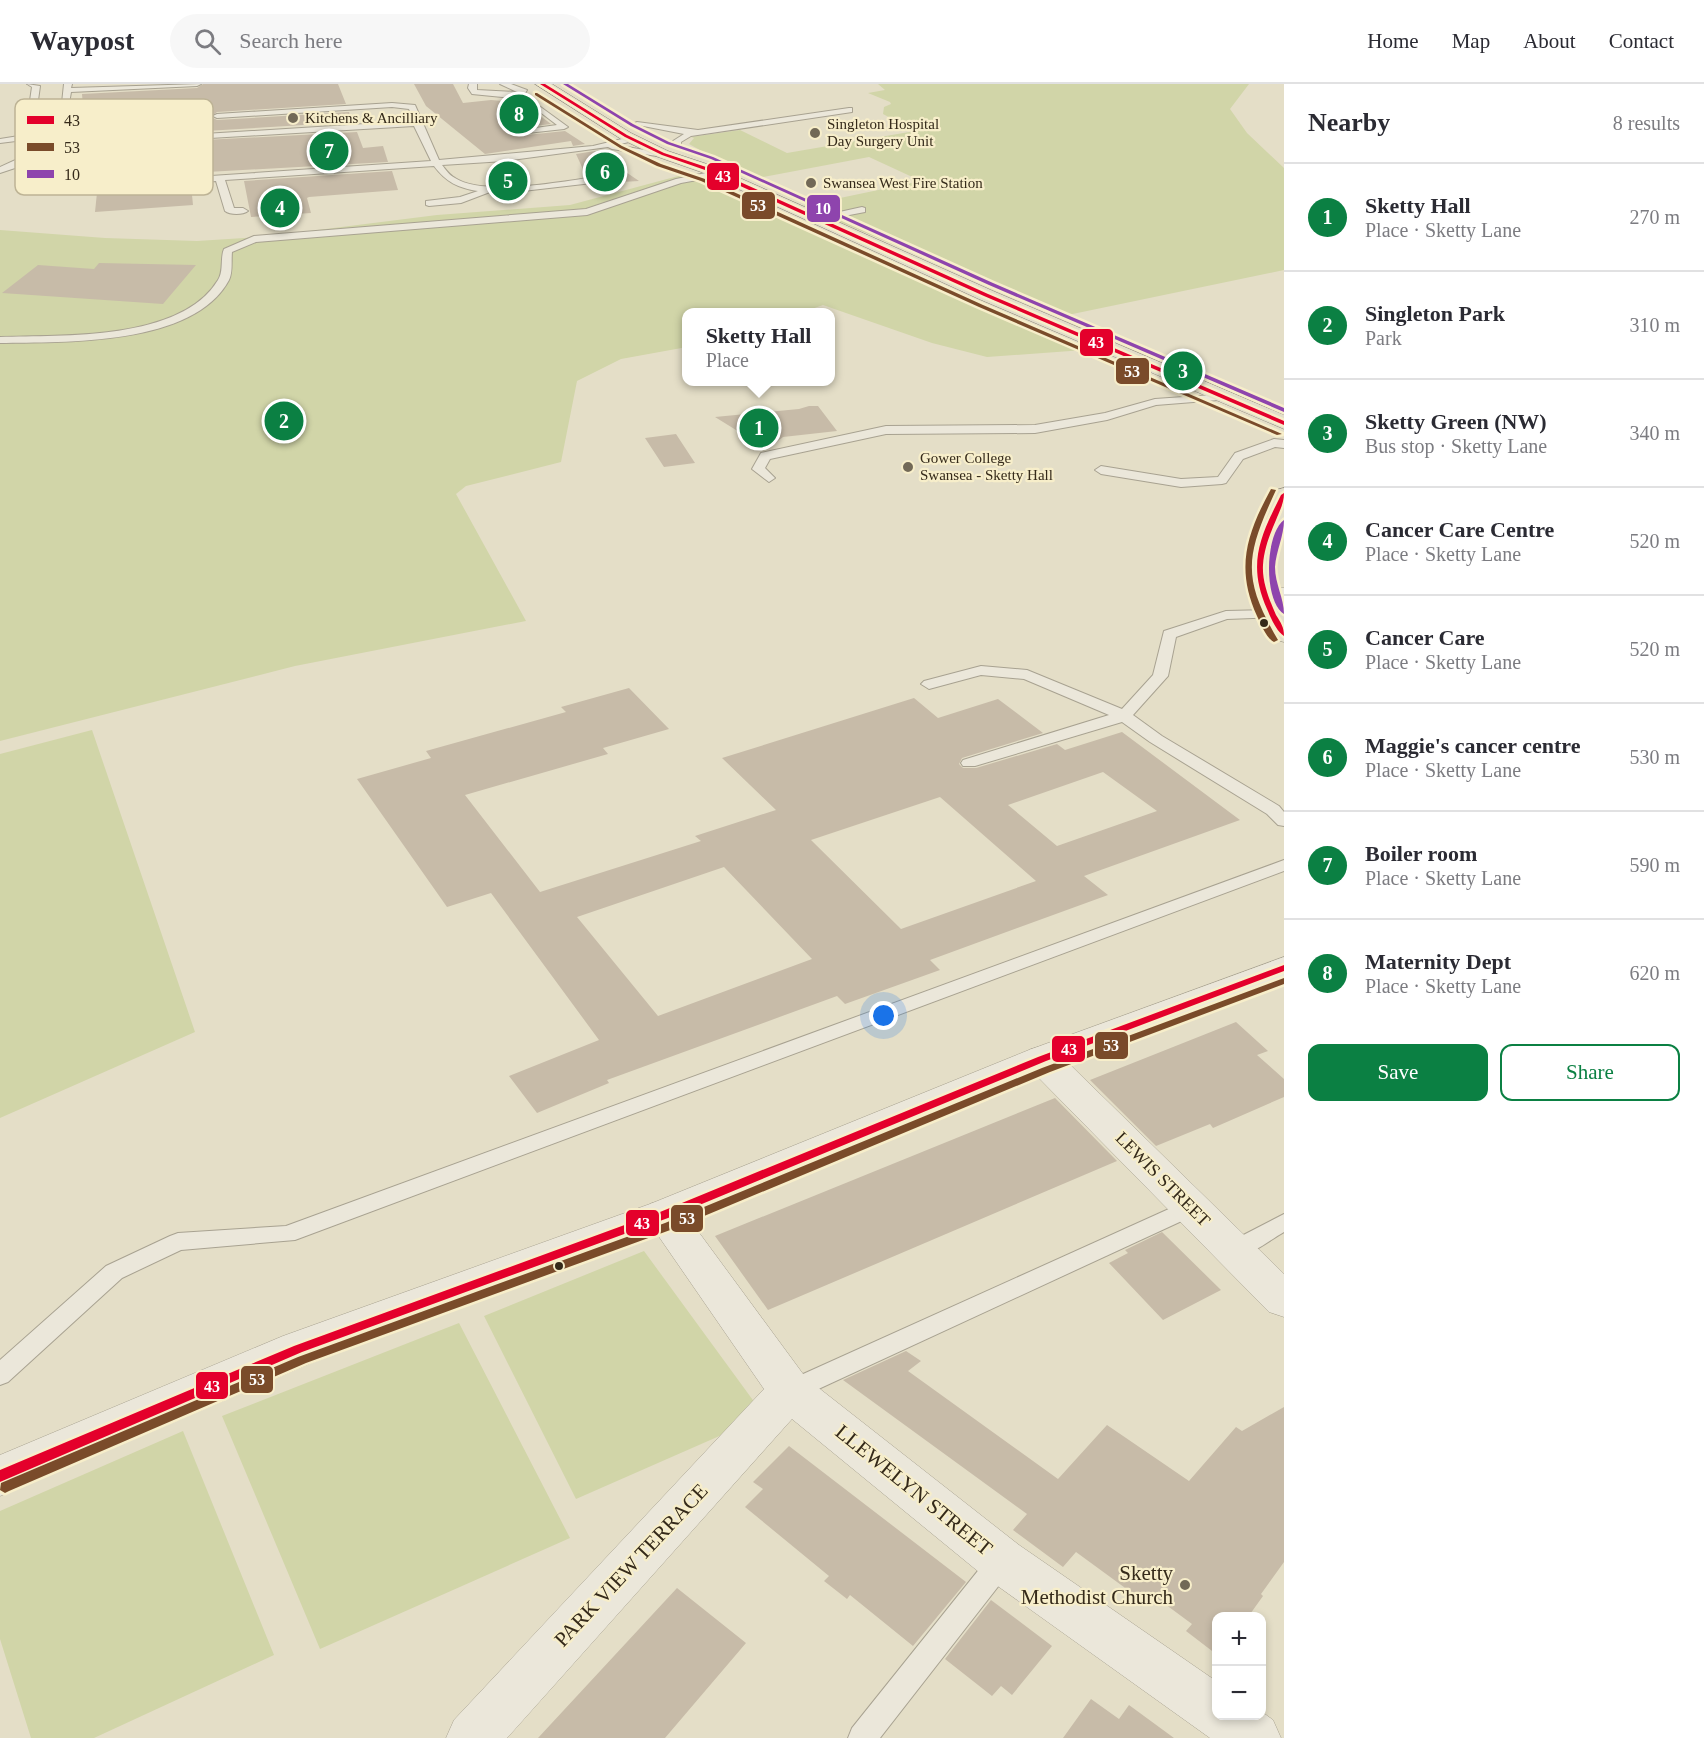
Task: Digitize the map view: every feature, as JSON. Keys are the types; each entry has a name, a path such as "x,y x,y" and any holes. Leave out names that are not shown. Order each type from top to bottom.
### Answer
{"main road":[{"path":"542,84 626,136 663,154 712,172 813,219 1284,423"},
{"path":"570,84 677,146 712,172"},
{"path":"1275,610 1257,563 1262,541 1284,495"}],"street":[{"path":"0,1476 298,1349 664,1215 1042,1059 1284,968"},
{"name":"LEWIS STREET","path":"1042,1059 1284,1300"},
{"name":"LLEWELYN STREET","path":"664,1215 790,1391 1002,1562 1212,1708"},
{"name":"PARK VIEW TERRACE","path":"472,1738 790,1391"},
{"path":"1229,1720 1255,1738"}],"lane":[{"path":"32,84 36,86 34,99"},
{"path":"67,87 197,84"},
{"path":"473,84 472,88 475,92 525,97 564,127 521,132"},
{"path":"504,84 524,92 519,96"},
{"path":"264,104 271,105 272,112"},
{"path":"219,126 272,112 392,105 412,107 417,123 438,163 450,180 466,188 487,191"},
{"path":"216,107 219,126"},
{"path":"677,146 677,141 681,137 849,110"},
{"path":"213,127 417,123"},
{"path":"637,124 681,131 714,131"},
{"path":"593,148 626,140 626,136"},
{"path":"0,141 15,139"},
{"path":"213,179 438,163 593,148 630,148 663,154"},
{"path":"0,170 15,165"},
{"path":"0,340 94,338 171,321 198,308 225,278 227,251 254,239 587,212 679,180 712,172"},
{"path":"220,179 230,211 243,211"},
{"path":"429,203 461,200 487,191 601,179"},
{"path":"813,219 862,210"},
{"path":"769,478 758,469 765,456 886,430 1035,429 1107,417 1155,402 1227,397"},
{"path":"1101,470 1181,483 1222,480 1239,456 1274,443 1284,444"},
{"path":"969,763 1124,716 1160,676 1168,634 1226,615 1275,610"},
{"path":"929,684 981,670 1028,675 1124,716 1156,739 1273,810 1284,821"},
{"path":"0,1375 114,1272 178,1242 287,1234 1284,865"},
{"path":"790,1391 1191,1207"},
{"path":"1234,1250 1284,1222"},
{"path":"862,1738 1002,1562"}],"green space":[{"path":"878,84 1249,84 1230,109 1247,133 1284,168 1284,270 1063,316 802,206 921,181 869,157 753,179 689,144 694,138 691,137 740,130 787,153 915,131 883,114 884,107 891,104 890,102 868,93 885,90"},
{"path":"682,175 1084,350 987,357 932,343 823,305 814,308 682,308 682,348 621,359 577,381 561,462 466,486 456,494 526,621 295,666 0,741 0,230 105,238 197,241 262,237 437,215 570,205"},
{"path":"92,730 195,1032 0,1118 0,754"},
{"path":"644,1251 755,1403 724,1434 576,1499 484,1316"},
{"path":"459,1323 570,1538 320,1649 222,1416"},
{"path":"183,1431 274,1655 94,1738 31,1738 0,1639 0,1511"}],"building":[{"path":"203,84 338,84 346,104 217,112 213,115 213,99 82,99 82,94 197,88"},
{"path":"414,84 453,84 463,103 491,100 503,101 510,107 526,105 551,124 520,128 515,131 517,136 565,131 585,144 573,146 571,141 485,154 426,106"},
{"path":"349,112 353,122 213,130 213,118 217,120"},
{"path":"357,132 363,148 383,146 388,162 213,172 213,140"},
{"path":"595,151 639,181 604,183 607,179 602,174 586,176 576,154"},
{"path":"392,171 398,190 309,197 307,198 311,213 251,217 244,181"},
{"path":"97,195 192,195 193,205 95,212"},
{"path":"99,263 196,265 163,304 2,293 38,265 94,269"},
{"path":"818,406 837,431 783,437 774,444 764,445 715,417 799,409"},
{"path":"676,434 695,463 664,467 645,438"},
{"path":"629,688 669,729 603,748 608,754 465,795 540,892 701,841 695,836 776,810 722,758 914,698 938,718 998,699 1043,733 962,758 959,764 963,768 976,768 1057,744 1065,750 1122,732 1240,820 1084,876 1108,895 930,960 940,970 845,1004 837,996 607,1080 609,1083 537,1113 509,1076 599,1040 491,893 447,907 357,779 431,758 426,751 566,712 561,707","holes":["1103,772 1157,811 1057,846 1008,805","940,797 1036,881 901,929 811,840","724,867 812,959 658,1016 577,917"]},
{"path":"1236,1022 1268,1051 1257,1055 1284,1079 1284,1097 1213,1128 1210,1124 1156,1146 1090,1080"},
{"path":"1055,1098 1117,1161 768,1310 715,1236"},
{"path":"1162,1232 1221,1290 1163,1320 1109,1263 1128,1253 1125,1250"},
{"path":"906,1351 921,1361 908,1371 1058,1479 1107,1425 1189,1481 1236,1427 1242,1431 1284,1407 1284,1562 1261,1594 1263,1596 1252,1612 1212,1612 1212,1651 1186,1631 1192,1624 1150,1593 1143,1601 1076,1552 1063,1567 1013,1530 1027,1514 843,1380"},
{"path":"789,1446 966,1582 913,1646 850,1595 847,1599 824,1581 829,1576 745,1507 763,1489 753,1482"},
{"path":"677,1588 746,1643 665,1738 538,1738"},
{"path":"991,1600 1052,1646 1012,1695 1001,1686 992,1696 945,1659"},
{"path":"1091,1699 1119,1719 1129,1705 1174,1738 1063,1738"}],"transit line":[{"name":"43","path":"542,84 626,136 663,154 707,169 986,295 1284,423"},
{"name":"10","path":"565,84 632,125 668,143 712,158 991,284 1284,410"},
{"name":"53","path":"536,94 621,147 659,165 703,180 981,306 1279,434"},
{"name":"53","path":"1273,490 1255,531 1248,565 1253,600 1274,640"},
{"name":"43","path":"1284,495 1267,533 1260,565 1265,596 1284,634"},
{"name":"10","path":"1284,522 1273,556 1272,567 1274,589 1284,612"},
{"name":"43","path":"0,1476 298,1349 664,1215 1042,1059 1284,968"},
{"name":"53","path":"5,1487 302,1360 669,1226 1046,1070 1284,981"}],"place":[{"name":"Maternity Dept","path":"519,114"},
{"name":"Kitchens & Ancilliary","path":"293,118"},
{"name":"Singleton Hospital Day Surgery Unit","path":"815,133"},
{"name":"Boiler room","path":"329,151"},
{"name":"Maggie's cancer centre","path":"605,172"},
{"name":"Cancer Care","path":"508,181"},
{"name":"Swansea West Fire Station","path":"811,183"},
{"name":"Cancer Care Centre","path":"280,208"},
{"name":"Sketty Green (NW)","path":"1183,371"},
{"name":"Singleton Park","path":"284,421"},
{"name":"Sketty Hall","path":"759,428"},
{"name":"Gower College Swansea - Sketty Hall","path":"908,467"},
{"name":"Sketty Methodist Church","path":"1185,1585"}]}
